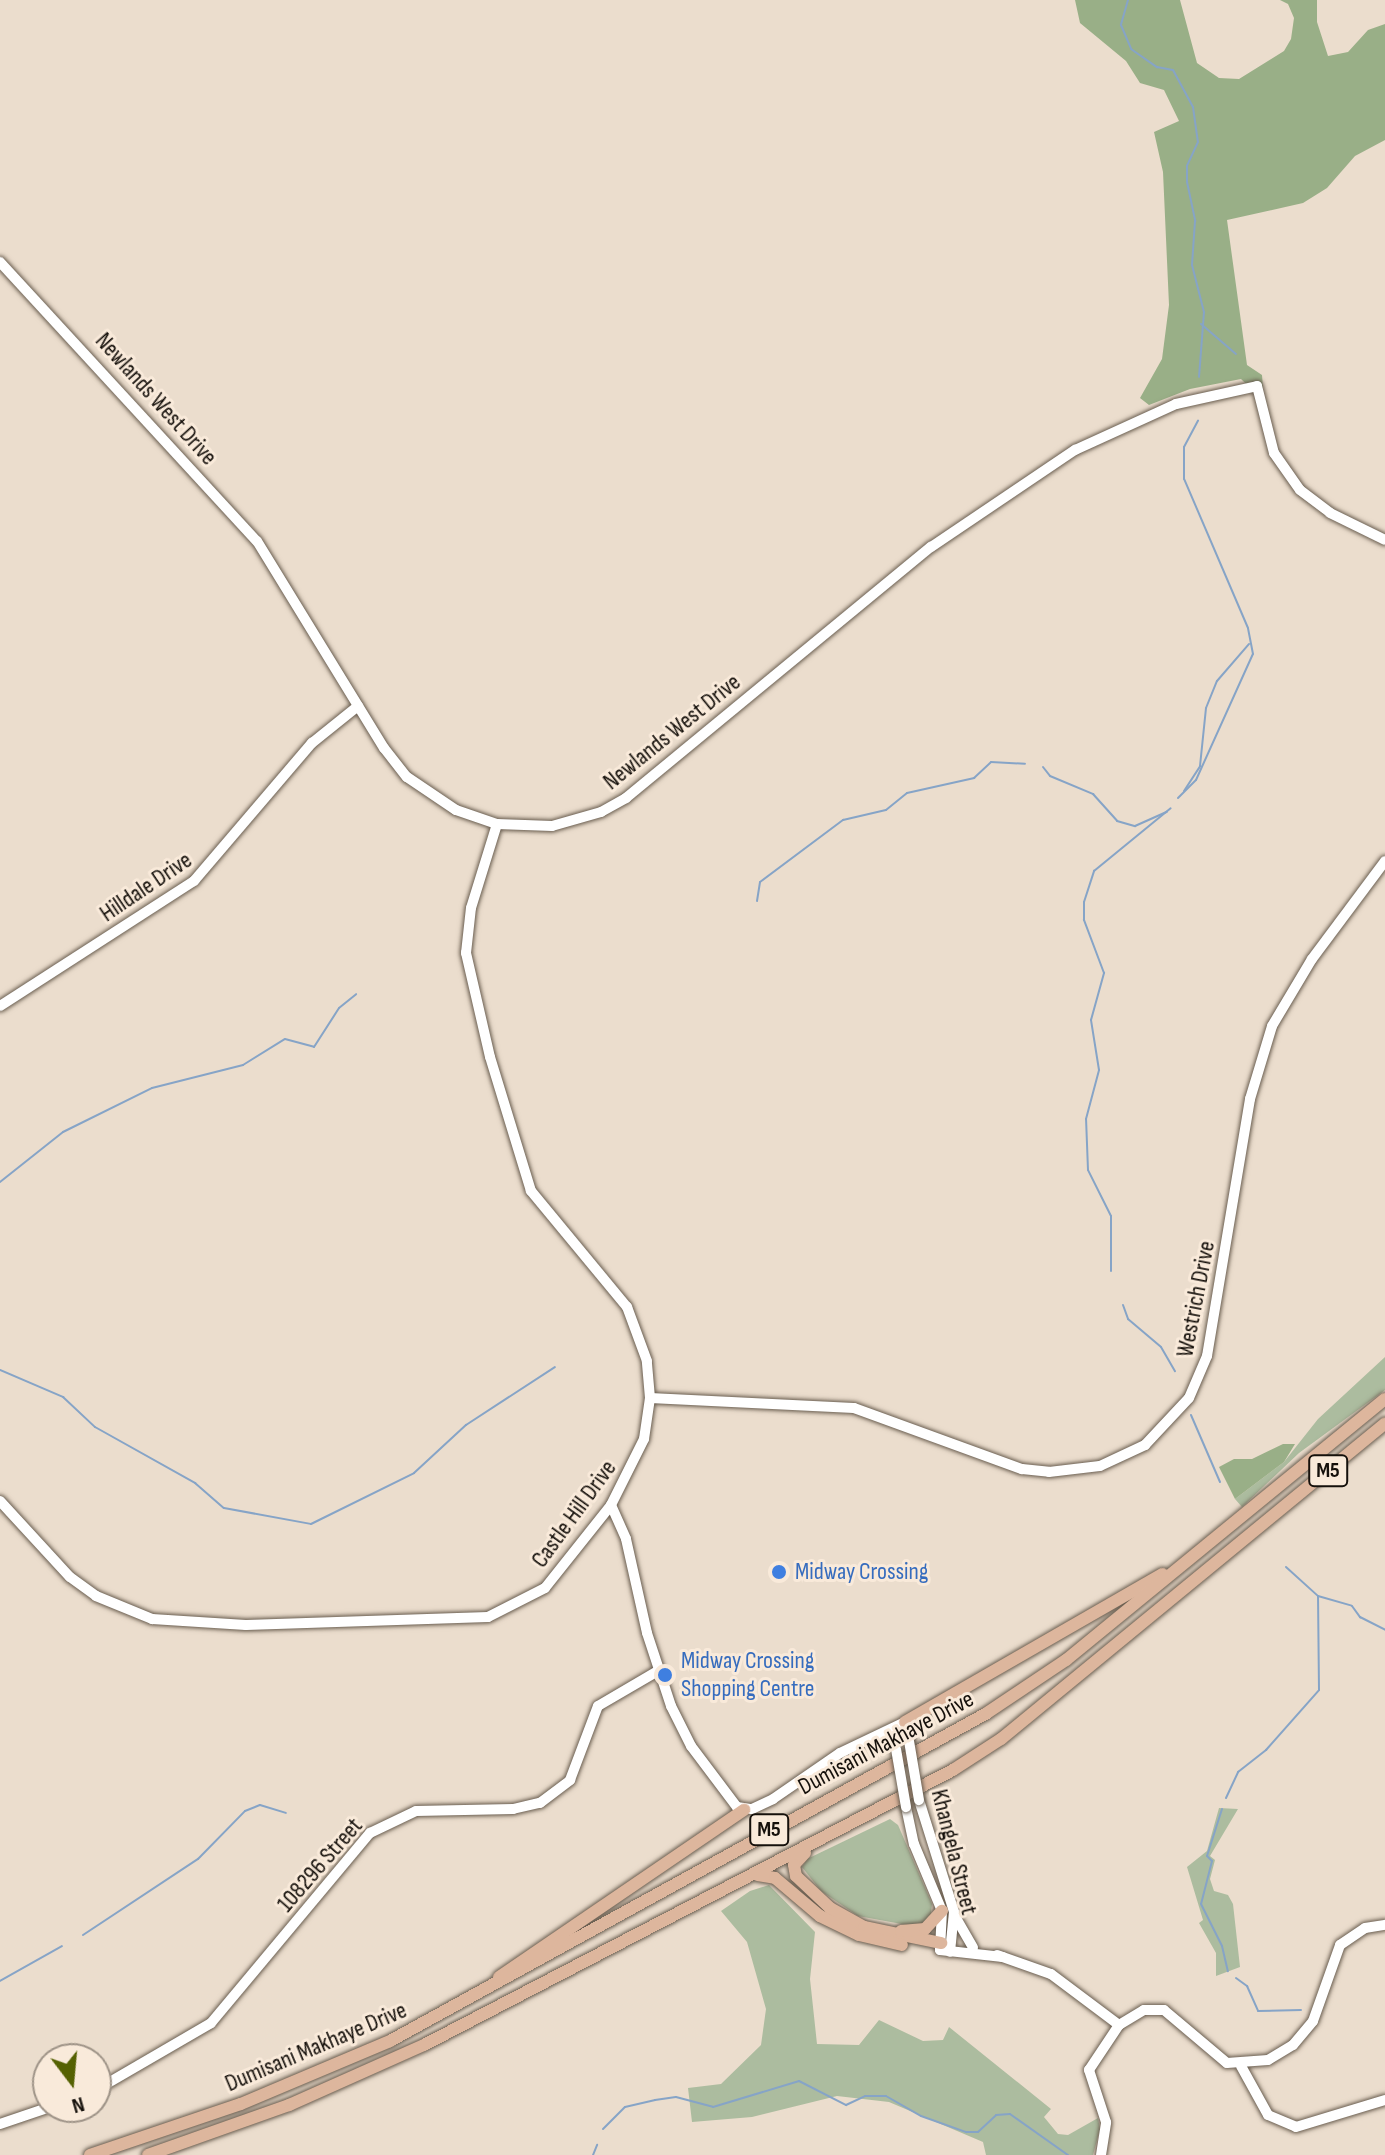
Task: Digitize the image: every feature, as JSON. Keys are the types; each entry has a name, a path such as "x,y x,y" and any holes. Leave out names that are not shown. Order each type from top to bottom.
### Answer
{"main road":[{"name":"Dumisani Makhaye Drive","path":"90,2155 279,2089 443,2015 1016,1696 1385,1399"},
{"name":"Dumisani Makhaye Drive","path":"148,2155 245,2122 384,2063 743,1880 1001,1739 1385,1424"},
{"path":"905,1722 1081,1624 1211,1542"},
{"path":"887,1804 802,1854 794,1865 796,1876 830,1908 881,1932 946,1948"},
{"path":"443,2015 744,1810"},
{"path":"743,1880 768,1874 798,1902 859,1935 946,1948"},
{"path":"881,1932 925,1929 948,1912"}],"street":[{"name":"Newlands West Drive","path":"0,262 257,541 358,706 407,777 448,806 497,824 552,826 613,806 900,570 1043,470 1176,404 1257,386 1274,453 1300,490 1330,513 1385,540"},
{"name":"Hilldale Drive","path":"0,1006 194,881 312,743 358,706"},
{"name":"Castle Hill Drive","path":"0,1501 70,1577 96,1596 152,1619 234,1625 488,1617 543,1589 611,1505 639,1454 650,1398 647,1361 627,1307 531,1191 486,1043 466,953 471,908 497,824"},
{"name":"Westrich Drive","path":"650,1398 854,1408 1022,1469 1049,1472 1100,1466 1145,1445 1189,1398 1207,1356 1250,1099 1272,1026 1312,959 1385,861"},
{"path":"611,1505 626,1539 658,1671 691,1746 719,1788 744,1810 773,1799 840,1753 905,1722"},
{"name":"108296 Street","path":"112,2081 211,2023 370,1833 416,1811 513,1809 548,1798 570,1780 598,1706 658,1671"},
{"name":"Khangela Street","path":"905,1722 919,1800 948,1912 946,1948"},
{"name":"Khangela Street","path":"892,1729 906,1807 920,1860 948,1912"},
{"path":"948,1912 973,1948"},
{"path":"1101,2155 1106,2122 1089,2070 1119,2025 1144,2010 1164,2010 1216,2057 1241,2066 1268,2060 1293,2045 1313,2021 1340,1945 1365,1928 1385,1925"},
{"name":"Khangela Street","path":"946,1948 973,1948 1051,1974 1119,2025"},
{"name":"Khangela Street","path":"946,1948 1003,1957"},
{"path":"1241,2066 1268,2115 1296,2127 1385,2100"},
{"path":"0,2124 32,2113"}],"green space":[{"path":"1075,0 1180,0 1197,63 1219,78 1239,79 1284,51 1291,39 1294,18 1288,4 1280,0 1317,0 1317,22 1328,56 1348,52 1368,30 1385,24 1385,140 1355,156 1327,188 1303,203 1227,220 1247,365 1262,375 1264,401 1241,379 1190,389 1149,405 1140,398 1162,359 1169,305 1163,172 1154,132 1179,121 1164,90 1140,83 1126,61 1080,23"},
{"path":"1385,1357 1385,1390 1299,1453 1242,1507 1235,1499 1284,1462 1318,1419"},
{"path":"1283,1444 1295,1444 1284,1462 1235,1499 1219,1467 1234,1459 1252,1459"},
{"path":"1219,1808 1238,1809 1210,1856 1215,1860 1210,1879 1214,1891 1228,1895 1233,1904 1240,1967 1216,1976 1216,1953 1199,1923 1203,1920 1187,1867 1207,1851"},
{"path":"890,1819 898,1825 932,1904 930,1920 918,1927 858,1916 821,1891 802,1867 807,1859"},
{"path":"769,1885 815,1932 810,1979 817,2044 859,2045 879,2020 923,2041 943,2040 949,2027 1051,2109 1044,2117 1058,2134 1068,2135 1098,2118 1100,2129 1093,2155 986,2155 983,2142 889,2102 837,2096 752,2117 692,2122 688,2088 721,2084 761,2045 766,2009 747,1942 721,1911 750,1891"}],"waterway":[{"path":"1128,0 1121,25 1131,49 1157,67 1173,70 1193,107 1198,142 1187,166 1187,182 1195,221 1192,265 1204,312 1199,377"},
{"path":"1201,324 1236,354"},
{"path":"1178,798 1196,780 1253,654 1248,628 1184,479 1184,447 1198,421"},
{"path":"1184,791 1200,766 1206,708 1217,681 1249,644"},
{"path":"757,901 760,882 843,820 886,810 907,793 974,778 991,762 1025,764"},
{"path":"1043,767 1050,776 1093,794 1117,821 1135,826 1167,812"},
{"path":"1111,1271 1111,1216 1088,1170 1086,1119 1099,1070 1091,1020 1104,973 1084,920 1084,902 1094,871 1171,808"},
{"path":"0,1182 63,1132 152,1088 243,1065 285,1039 314,1047 339,1008 356,994"},
{"path":"1123,1305 1128,1319 1161,1347 1175,1371"},
{"path":"0,1370 63,1397 95,1427 195,1483 224,1508 311,1524 414,1473 466,1425 555,1367"},
{"path":"1191,1415 1220,1482"},
{"path":"1286,1567 1318,1596 1352,1606 1360,1617 1385,1630"},
{"path":"1226,1798 1238,1772 1266,1750 1319,1690 1318,1596"},
{"path":"83,1935 198,1859 245,1811 260,1805 286,1813"},
{"path":"1222,1809 1207,1856 1212,1861 1201,1904 1222,1946 1228,1971"},
{"path":"0,1981 62,1946"},
{"path":"1236,1978 1247,1986 1258,2011 1301,2010"},
{"path":"603,2129 625,2107 676,2097 713,2107 799,2081 846,2105 865,2096 886,2096 921,2116 966,2132 978,2132 996,2115 1010,2114 1068,2155"},
{"path":"593,2155 597,2145"}],"place":[{"name":"Midway Crossing","path":"779,1572"},
{"name":"Midway Crossing Shopping Centre","path":"665,1675"}]}
